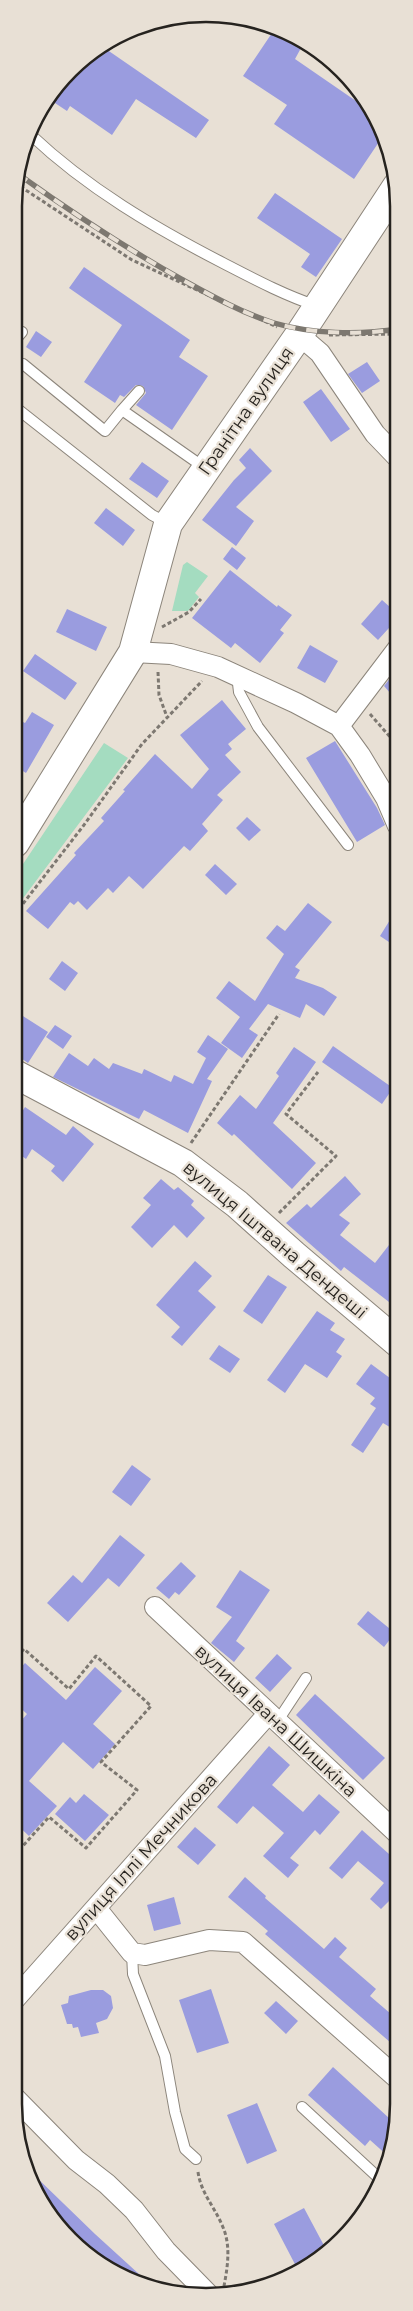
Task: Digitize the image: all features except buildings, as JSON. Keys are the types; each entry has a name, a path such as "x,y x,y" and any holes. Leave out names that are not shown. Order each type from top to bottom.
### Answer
{"street":[{"name":"Гранітна вулиця","path":"22,833 144,653 168,524 206,468 291,332 318,306 390,197"},
{"path":"291,332 320,352 375,434 390,450"},
{"path":"144,653 171,654 237,674 339,726 377,784 390,810"},
{"path":"339,726 390,658"},
{"name":"вулиця Іштвана Дендеші","path":"22,1078 183,1163 237,1204 390,1336"},
{"name":"вулиця Івана Шишкіна","path":"155,1607 390,1825"},
{"name":"вулиця Іллі Мечникова","path":"22,1991 96,1908 273,1718"},
{"path":"96,1908 132,1953 145,1955 208,1940 243,1942 390,2072"},
{"path":"22,2105 76,2160 107,2184 134,2210 166,2251 202,2288"}],"lane":[{"path":"36,139 92,186 173,238 287,296 318,306"},
{"path":"23,364 105,431 139,390"},
{"path":"122,410 206,468"},
{"path":"22,413 152,515 168,524"},
{"path":"237,674 239,692 258,727 348,845"},
{"path":"273,1718 306,1678"},
{"path":"132,1953 133,1974 166,2056 175,2112 185,2149 196,2159"},
{"path":"302,2107 376,2175"}],"path":[{"path":"23,189 132,260 291,332"},
{"path":"327,335 390,334"},
{"path":"162,627 190,612 201,599"},
{"path":"144,653 167,717"},
{"path":"22,905 84,825 142,744 194,688 218,667"},
{"path":"358,700 390,737"},
{"path":"189,1145 279,1014"},
{"path":"276,1216 336,1156 286,1114 318,1072"},
{"path":"22,1651 24,1649 69,1689 96,1656 151,1706 101,1762 136,1790 86,1848 50,1818 22,1847"},
{"path":"196,2159 204,2196 223,2226 228,2243 228,2265 223,2288"}],"green space":[{"path":"187,562 208,576 195,593 199,597 188,611 172,611 183,565"},
{"path":"104,743 128,758 22,900 22,866"}],"railway":[{"path":"25,179 139,254 203,291 250,314 289,327 320,331 352,333 390,330"}]}
